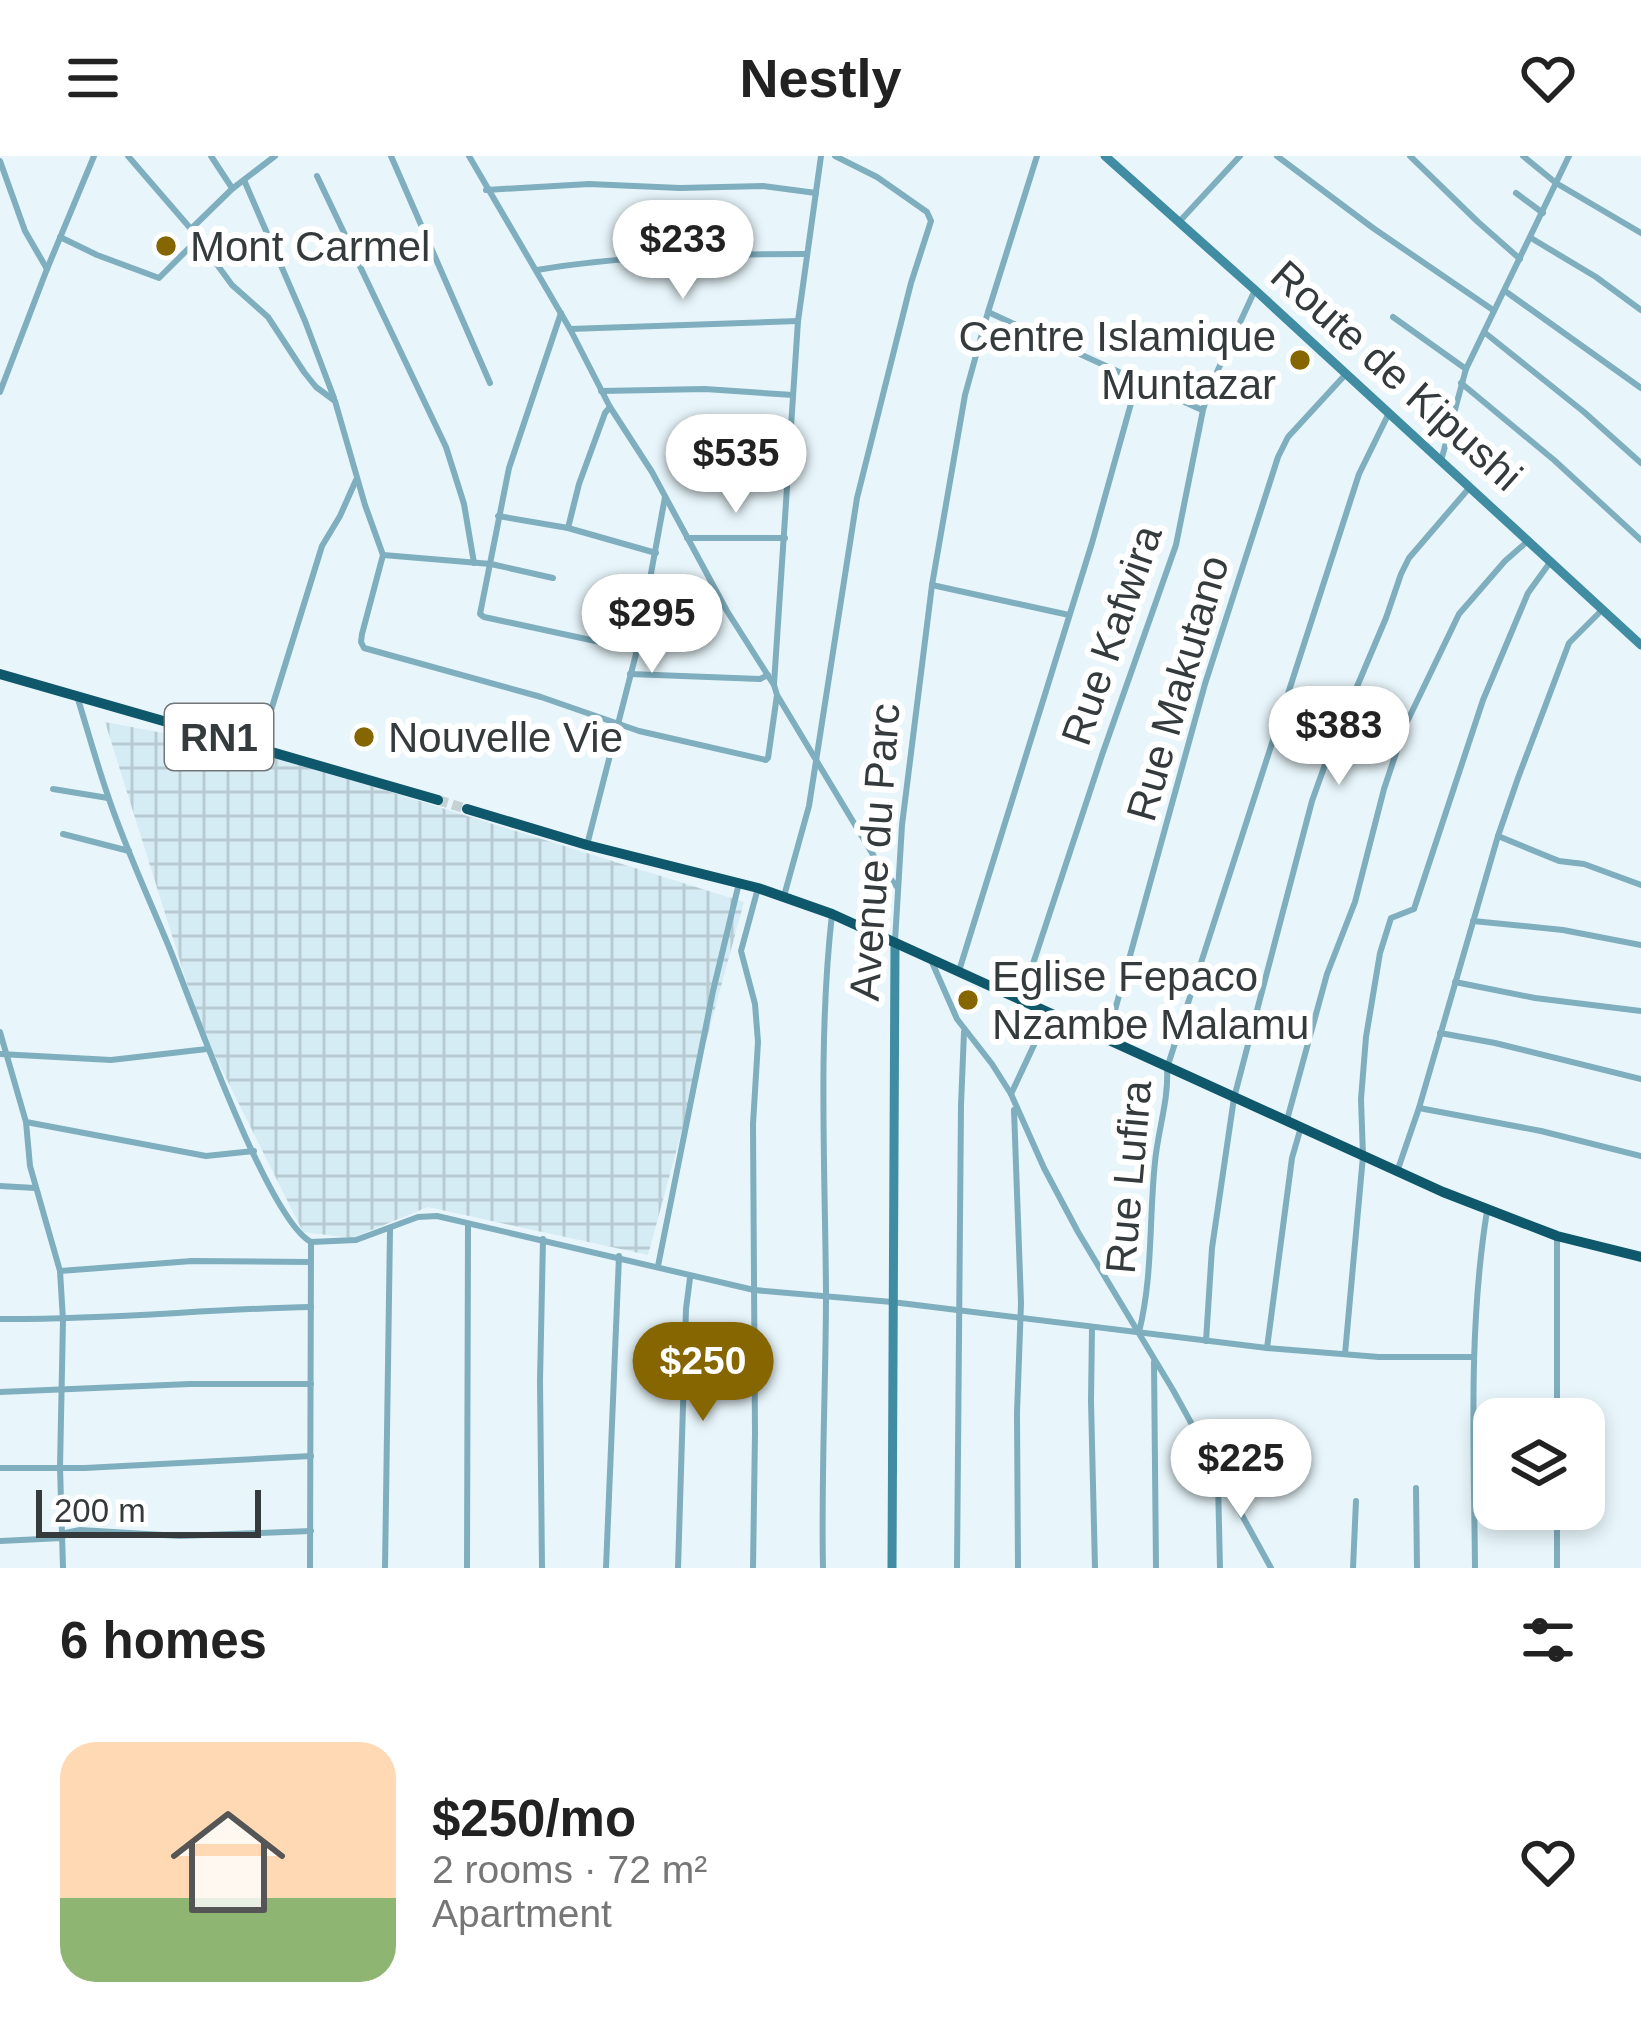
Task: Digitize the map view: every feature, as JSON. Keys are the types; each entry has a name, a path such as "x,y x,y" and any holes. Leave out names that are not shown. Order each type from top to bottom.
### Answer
{"highway":[{"name":"RN1","path":"0,674 438,800"},
{"path":"467,809 758,888 832,914 1487,1211 1641,1257"}],"main road":[{"name":"Route de Kipushi","path":"1105,156 1640,643"},
{"name":"Avenue du Parc","path":"892,1568 895,944"}],"street":[{"path":"0,392 94,156"},
{"path":"128,156 232,285 268,316 316,387 335,400"},
{"path":"211,156 232,189"},
{"path":"191,229 275,156"},
{"path":"391,156 490,383"},
{"path":"469,156 727,611 774,685"},
{"path":"244,180 335,400 383,555 362,634 364,648 541,697 616,724 766,760 776,695 798,321 820,156"},
{"path":"784,896 809,806 857,498 931,221 927,212 877,177 835,156"},
{"name":"Avenue du Parc","path":"895,944 897,887 932,585 965,395 1037,156"},
{"path":"1179,222 1240,156"},
{"path":"1277,156 1493,310"},
{"path":"1410,156 1520,259"},
{"path":"1523,156 1556,183 1641,233"},
{"path":"1441,461 1460,382 1569,156"},
{"path":"0,160 25,231 46,269"},
{"path":"317,176 446,447 464,504 474,562"},
{"path":"486,190 589,184 763,186 815,193"},
{"path":"1516,193 1544,213"},
{"path":"60,237 159,278 198,239"},
{"path":"1531,238 1641,310"},
{"path":"537,270 653,256 805,254"},
{"name":"Rue Kafwira","path":"1021,1000 1176,545 1203,410 1255,290"},
{"path":"1505,291 1641,388"},
{"path":"988,312 1203,410"},
{"path":"560,314 509,468 480,614 637,650"},
{"path":"1393,317 1466,369"},
{"path":"570,329 798,321"},
{"path":"1484,332 1641,463"},
{"name":"Rue Makutano","path":"1107,1039 1205,684 1278,457 1288,437 1345,375"},
{"path":"959,970 1138,382"},
{"path":"1460,382 1641,541"},
{"path":"601,391 705,388 793,395"},
{"path":"568,528 579,484 610,407"},
{"name":"Rue Lufira","path":"1139,1332 1148,1282 1154,1171 1167,1068 1359,474 1388,415"},
{"path":"714,485 713,467 725,462 789,467"},
{"path":"260,749 322,546 358,477"},
{"path":"1206,1341 1212,1248 1234,1098 1312,801 1409,558 1470,487"},
{"path":"587,845 637,650 665,496"},
{"path":"498,516 568,528 656,553"},
{"path":"687,538 785,538"},
{"path":"1287,1120 1405,726 1459,614 1528,540"},
{"path":"383,555 491,564 553,578"},
{"path":"1345,1354 1363,1156 1366,1036 1380,953 1391,918 1414,908 1499,658 1528,593 1551,561"},
{"path":"932,585 1069,615"},
{"path":"1396,1172 1498,836 1569,643 1603,609"},
{"path":"631,674 760,679 768,675"},
{"path":"776,695 897,887"},
{"path":"77,696 108,797 207,1048 294,1228 311,1242 356,1240 418,1217 436,1216 754,1290 1267,1348 1473,1358"},
{"path":"52,789 108,797"},
{"path":"63,834 130,851"},
{"path":"1498,836 1559,861 1585,864 1641,885"},
{"path":"658,1266 712,991 739,883"},
{"path":"753,1568 753,1124 758,1042 755,1004 741,951 758,888"},
{"path":"823,1568 823,1060 832,914"},
{"path":"1473,921 1563,930 1641,945"},
{"path":"931,958 964,1032 992,1064 1012,1098 1078,1232 1271,1568"},
{"path":"1455,982 1641,1011"},
{"path":"1018,1568 1021,1319 1012,1098 1049,1013"},
{"path":"0,1031 26,1122 35,1188 60,1270 59,1467 64,1568"},
{"path":"957,1568 964,1032"},
{"path":"1440,1033 1641,1079"},
{"path":"4,1054 111,1060 207,1048"},
{"path":"1419,1108 1641,1156"},
{"path":"26,1122 206,1156 254,1151"},
{"path":"1267,1348 1287,1189 1300,1127"},
{"path":"0,1186 35,1188"},
{"path":"1475,1568 1473,1358 1487,1211"},
{"path":"467,1568 468,1224"},
{"path":"385,1568 391,1228"},
{"path":"1556,1398 1557,1235"},
{"path":"542,1568 543,1239"},
{"path":"310,1568 311,1242"},
{"path":"606,1568 619,1256"},
{"path":"60,1270 192,1261 310,1262"},
{"path":"678,1568 690,1276"},
{"path":"0,1319 311,1307"},
{"path":"1092,1327 1095,1568"},
{"path":"1154,1359 1156,1568"},
{"path":"0,1391 311,1384"},
{"path":"0,1468 311,1456"},
{"path":"1218,1476 1220,1568"},
{"path":"1417,1488 1417,1568"},
{"path":"1353,1568 1356,1501"},
{"path":"62,1538 80,1530 180,1536 311,1531"},
{"path":"1557,1530 1557,1568"},
{"path":"0,1541 62,1538"}],"shaded area":[{"path":"105,722 259,751 744,902 648,1255 428,1207 352,1238 303,1232 201,1028"}],"tunnel":[{"path":"438,800 467,809"}],"place":[{"name":"Mont Carmel","path":"166,246"},
{"name":"Centre Islamique Muntazar","path":"1300,360"},
{"name":"Nouvelle Vie","path":"364,737"},
{"name":"Eglise Fepaco Nzambe Malamu","path":"968,1000"}]}
